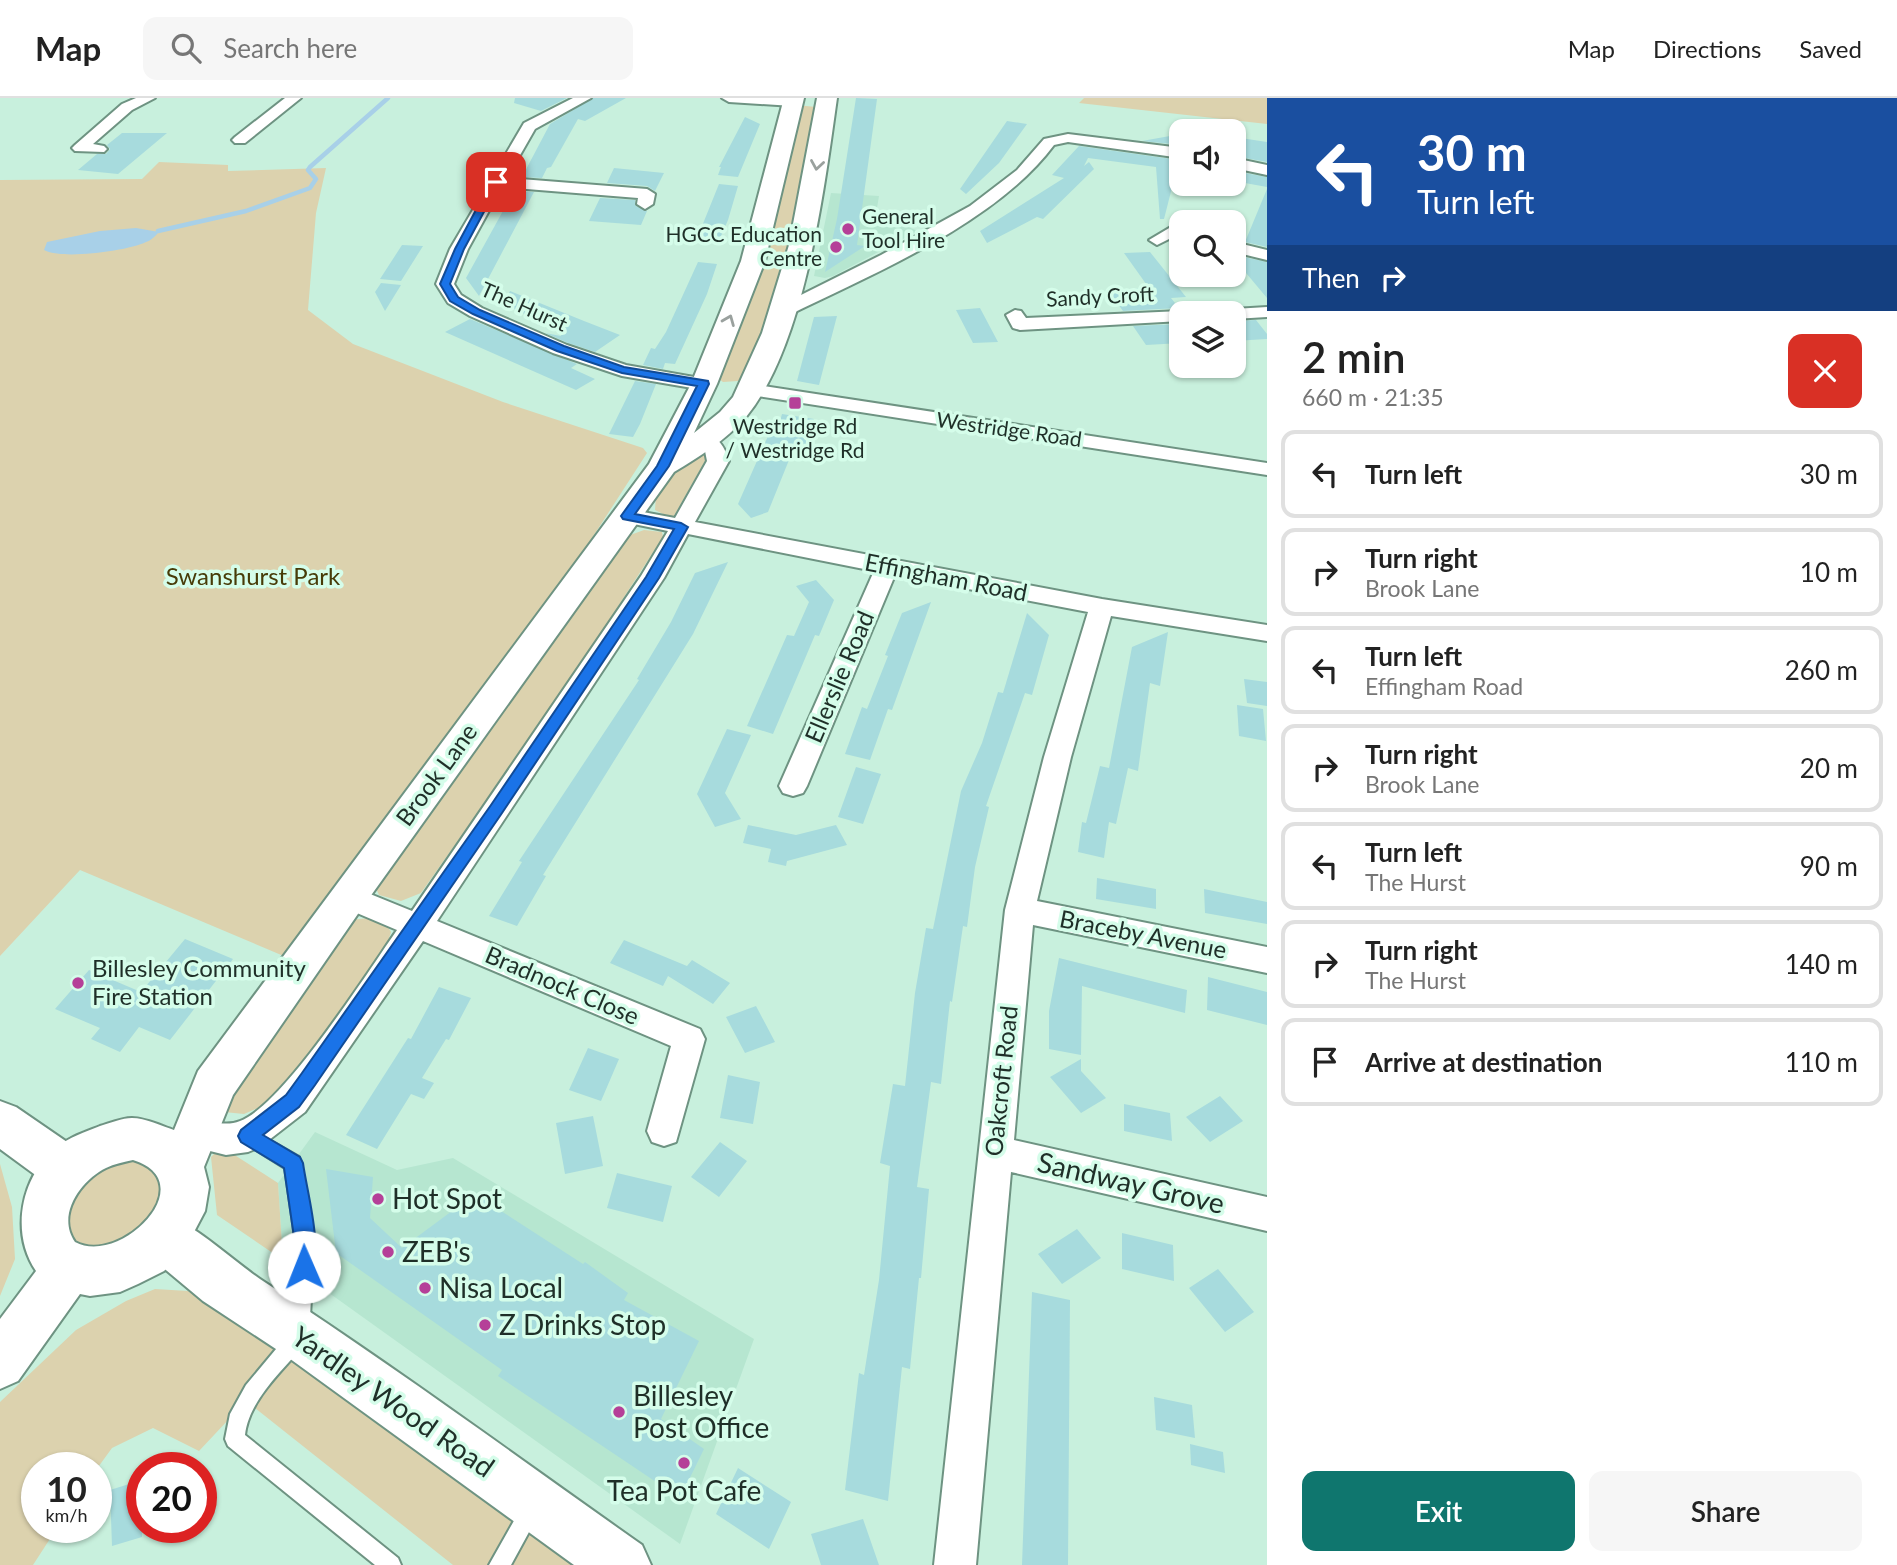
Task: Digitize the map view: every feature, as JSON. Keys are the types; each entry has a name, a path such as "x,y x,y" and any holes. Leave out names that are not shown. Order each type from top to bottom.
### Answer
{"main road":[{"path":"794,100 827,101"},
{"name":"Brook Lane","path":"188,1150 214,1085 663,466 704,384 753,261 794,100"},
{"name":"Brook Lane","path":"663,466 730,417 751,390 783,311 795,273 810,214 827,101"},
{"path":"753,261 795,273"},
{"path":"704,384 751,390"},
{"name":"Brook Lane","path":"133,1139 169,1121 214,1085"},
{"path":"0,1122 66,1169"},
{"path":"133,1139 162,1146 173,1155 188,1150 184,1201 177,1221 165,1238 135,1262 101,1272 69,1267 50,1249 42,1224 48,1195 66,1169 98,1147 133,1139"},
{"name":"Yardley Wood Road","path":"165,1238 221,1283 300,1335 622,1565"},
{"path":"0,1363 69,1267"}],"street":[{"path":"99,149 80,148 127,107 148,98"},
{"path":"240,140 293,98"},
{"name":"The Hurst","path":"583,98 529,126 460,249 445,284 454,299 476,312 560,349 609,366 704,384"},
{"path":"729,98 794,100"},
{"path":"783,311 990,202 1023,176 1049,142 1055,139 1068,138 1169,151"},
{"path":"1246,166 1267,170"},
{"path":"496,182 647,194 645,204"},
{"path":"1246,250 1267,255"},
{"path":"795,273 826,286 838,284"},
{"path":"1246,313 1267,312"},
{"name":"Sandy Croft","path":"1020,325 1169,317"},
{"name":"Westridge Road","path":"751,390 1267,469"},
{"path":"188,1150 247,1136 293,1101 418,925 652,578 718,461 715,449 702,438"},
{"name":"Effingham Road","path":"627,516 1102,607 1267,633"},
{"name":"Ellerslie Road","path":"793,786 887,567"},
{"name":"Oakcroft Road","path":"955,1565 1020,910 1058,749 1102,607"},
{"name":"Bradnock Close","path":"348,897 689,1039 664,1130"},
{"name":"Braceby Avenue","path":"1020,910 1267,960"},
{"name":"Sandway Grove","path":"995,1152 1267,1214"}],"lane":[{"path":"247,1136 293,1163 305,1244 300,1335 253,1392 237,1421 235,1439 391,1565"},
{"path":"499,1565 535,1503"}],"shaded area":[{"path":"831,193 879,196 876,214 918,231 833,276 814,276"},
{"path":"315,1132 397,1170 453,1158 754,1339 680,1544 283,1260 278,1183"}],"green space":[{"path":"1084,98 1267,98 1267,124 1246,122 1246,119 1222,119 1079,103"},
{"path":"796,105 816,107 788,259 762,256"},
{"name":"Swanshurst Park","path":"159,162 228,165 228,171 326,168 316,213 308,310 353,344 503,402 643,448 647,453 583,552 286,957 80,870 0,956 0,180 142,179"},
{"path":"760,264 787,267 747,372 738,381 723,382 715,376"},
{"path":"702,450 705,453 705,461 674,516 669,517 655,510 656,495 688,452"},
{"path":"644,530 662,532 663,537 558,699 421,893 401,901 379,895 373,882 622,538"},
{"path":"369,918 386,924 391,932 386,948 276,1100 244,1114 214,1111 350,920"},
{"path":"219,1149 233,1154 278,1183 283,1260 217,1215 211,1157"},
{"path":"124,1154 167,1178 148,1233 87,1250 72,1241 63,1226 71,1188"},
{"path":"0,1164 12,1207 15,1259 0,1296"},
{"path":"155,1289 188,1291 309,1373 572,1565 453,1565 246,1401 199,1451 153,1428 112,1448 109,1452 21,1452 21,1543 47,1543 33,1565 0,1565 0,1402 76,1330 126,1301"}],"water":[{"path":"136,228 159,232 146,242 110,251 65,254 44,250 47,242 100,231"}],"building":[{"path":"515,98 567,98 541,111 514,103"},
{"path":"593,98 626,98 585,121 578,119 542,178 522,177 550,124"},
{"path":"856,98 877,99 857,245 865,246 825,272 837,219"},
{"path":"745,117 760,124 738,177 718,175 719,167"},
{"path":"1007,121 1027,124 999,163 966,194 960,189"},
{"path":"122,133 167,133 118,174 78,170 97,154 106,154 110,149 107,145"},
{"path":"1169,136 1169,144 1142,141"},
{"path":"1246,139 1267,142 1267,162 1246,158"},
{"path":"1079,146 1169,159 1170,196 1164,219 1160,219 1156,167 1088,158 1084,166 1089,162 1094,169 1043,219 1037,217 987,243 980,231 1064,178 1052,175"},
{"path":"614,168 664,173 655,191 647,186 607,183"},
{"path":"1246,173 1267,177 1267,187 1246,183"},
{"path":"719,184 738,186 728,220 718,243 696,241"},
{"path":"1267,189 1267,247 1246,242"},
{"path":"514,191 534,192 479,296 466,278"},
{"path":"600,198 635,200 636,206 647,211 641,225 589,221"},
{"path":"402,245 423,246 401,281 380,279"},
{"path":"1150,252 1169,276 1169,287 1178,287 1186,297 1171,298 1173,301 1169,301 1169,309 1123,311 1108,290 1149,288 1124,253"},
{"path":"1246,258 1267,262 1267,298 1246,273"},
{"path":"698,262 717,264 707,294 675,364 665,363 663,369 643,365 651,348 655,349 666,332"},
{"path":"381,283 401,285 385,311 375,292"},
{"path":"510,291 620,335 595,352 568,343 545,333 561,336 562,332 504,304"},
{"path":"980,308 998,342 973,343 956,310"},
{"path":"837,316 819,385 797,381 814,317"},
{"path":"470,319 577,364 571,368 595,379 576,390 445,332"},
{"path":"1246,320 1256,320 1267,334 1267,339 1246,340"},
{"path":"1169,324 1169,344 1146,345 1133,326"},
{"path":"635,381 656,384 640,424 633,437 609,434"},
{"path":"782,414 814,419 802,455 796,454 793,460 789,460 768,512 751,518 738,504 772,427 778,428"},
{"path":"728,562 693,634 543,875 546,876 517,926 489,916 522,862 519,861 639,680 637,679 671,622 695,573"},
{"path":"816,580 834,600 819,636 815,635 773,734 747,726 787,635 794,636 809,602 796,586"},
{"path":"931,602 892,710 888,709 870,760 845,754 862,707 867,709 902,613"},
{"path":"1027,613 1049,635 1032,695 1025,693 986,806 989,807 975,867 967,927 963,926 952,1002 950,1001 941,1084 931,1082 917,1187 929,1189 921,1278 910,1369 902,1367 888,1501 845,1490 859,1373 864,1375 879,1280 890,1166 880,1163 893,1084 905,1086 915,993 926,928 933,929 961,791 982,743 998,692 1003,693"},
{"path":"1168,632 1160,686 1150,683 1138,771 1128,768 1116,824 1109,822 1104,858 1078,852 1082,822 1086,823 1100,766 1109,768 1132,647"},
{"path":"1244,679 1267,682 1267,706 1247,703"},
{"path":"1237,705 1263,709 1266,741 1239,736"},
{"path":"727,729 751,735 725,793 741,819 715,827 697,794"},
{"path":"856,767 881,774 863,824 838,817"},
{"path":"748,825 796,835 836,825 847,845 787,861 786,866 768,862 771,849 743,843"},
{"path":"1097,878 1156,889 1156,909 1096,899"},
{"path":"1204,889 1267,902 1267,924 1205,913"},
{"path":"185,939 233,959 170,1040 139,1027 120,1052 91,1039 100,1028 55,1009 89,970 141,992"},
{"path":"624,940 687,966 692,960 730,983 713,1004 668,976 663,986 610,963"},
{"path":"1059,958 1187,990 1185,1013 1082,986 1081,1055 1049,1049 1049,1011"},
{"path":"1208,977 1267,992 1267,1025 1207,1010"},
{"path":"439,987 471,998 449,1040 446,1039 422,1078 434,1083 424,1099 411,1094 377,1149 346,1135 408,1038 411,1039"},
{"path":"756,1006 775,1042 745,1053 726,1017"},
{"path":"588,1048 619,1059 601,1101 569,1090"},
{"path":"1081,1059 1081,1071 1106,1098 1081,1113 1050,1077"},
{"path":"728,1075 760,1082 753,1124 720,1118"},
{"path":"1220,1096 1243,1121 1210,1142 1186,1117"},
{"path":"1124,1104 1170,1113 1172,1141 1124,1131"},
{"path":"593,1116 603,1166 565,1174 556,1123"},
{"path":"720,1142 747,1161 719,1197 691,1177"},
{"path":"326,1169 373,1177 370,1218 402,1248 475,1194 583,1264 585,1262 628,1293 624,1300 699,1341 661,1419 704,1449 680,1498 498,1376 502,1370 336,1253"},
{"path":"617,1173 672,1186 663,1222 607,1208"},
{"path":"1077,1229 1101,1258 1062,1284 1038,1254"},
{"path":"1122,1233 1173,1245 1174,1281 1122,1269"},
{"path":"1218,1269 1254,1312 1225,1332 1189,1288"},
{"path":"1032,1292 1070,1300 1068,1565 1022,1565"},
{"path":"1154,1397 1192,1405 1195,1438 1156,1430"},
{"path":"1190,1444 1223,1452 1225,1473 1191,1465"},
{"path":"738,1468 791,1502 769,1549 716,1514"},
{"path":"126,1485 126,1542 112,1546 112,1543 112,1489"},
{"path":"863,1519 879,1565 821,1565 811,1534"}],"waterway":[{"path":"158,231 246,211 310,188 316,179 308,170 310,167 388,98"}],"place":[{"name":"General Tool Hire","path":"848,229"},
{"name":"HGCC Education Centre","path":"836,247"},
{"name":"Westridge Rd / Westridge Rd","path":"795,403"},
{"name":"Billesley Community Fire Station","path":"78,983"},
{"name":"Hot Spot","path":"378,1199"},
{"name":"ZEB's","path":"388,1252"},
{"name":"Nisa Local","path":"425,1288"},
{"name":"Z Drinks Stop","path":"485,1325"},
{"name":"Billesley Post Office","path":"619,1412"},
{"name":"Tea Pot Cafe","path":"684,1463"}],"route":[{"path":"304,1267 305,1244 293,1163 247,1136 293,1101 309,1079 418,925 652,578 681,527 627,516 663,466 704,384 622,370 560,349 476,312 454,299 445,284 460,249 496,182"}]}
